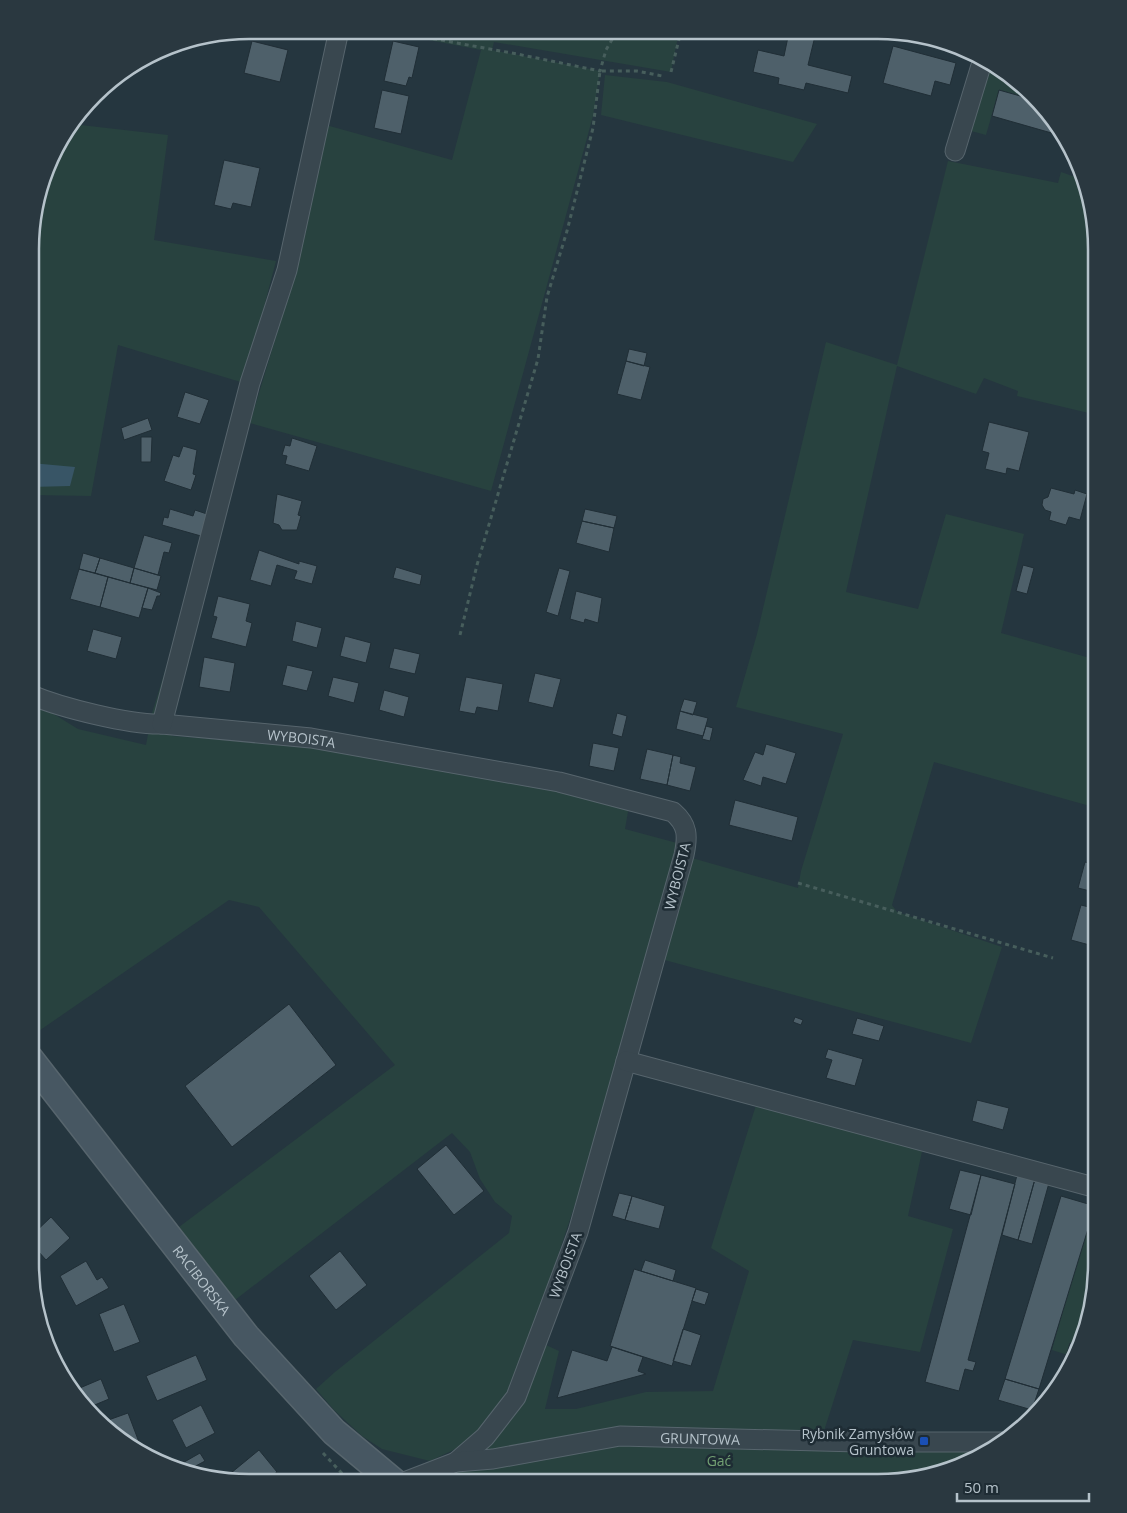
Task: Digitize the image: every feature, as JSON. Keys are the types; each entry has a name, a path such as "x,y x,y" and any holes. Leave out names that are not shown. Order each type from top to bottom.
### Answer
{"main road":[{"name":"RACIBORSKA","path":"39,1071 246,1336 334,1432 384,1474"}],"street":[{"path":"162,724 250,383 287,270 336,39"},
{"path":"955,151 980,65"},
{"name":"WYBOISTA","path":"39,698 145,725 162,724 311,738 559,782 673,812 681,819 687,831 686,846 578,1232 516,1397 485,1437 456,1462"},
{"path":"626,1061 1088,1186"},
{"name":"GRUNTOWA","path":"425,1474 456,1462 493,1459 620,1436 858,1442 990,1442"},
{"path":"485,1437 493,1459"}],"path":[{"path":"435,39 600,71 637,71 662,76"},
{"path":"460,635 477,566 538,359 547,297 569,222 593,128 600,71 606,50 612,39"},
{"path":"671,72 679,39"},
{"path":"798,883 1054,958"}],"green space":[{"path":"423,39 677,39 671,72 494,42 492,50 600,71 593,116 491,491 250,423 287,300 326,125 452,160 481,50"},
{"path":"988,70 1024,97 999,90 986,135 971,131"},
{"path":"605,75 667,82 817,124 793,162 601,115"},
{"path":"79,125 168,135 154,240 276,261 244,383 118,345 91,496 39,495 39,235 50,181 60,156"},
{"path":"948,161 1058,183 1061,172 1075,177 1081,194 1088,235 1088,413 1017,396 1018,391 984,378 976,394 897,366 846,592 918,609 946,514 1024,534 1001,633 1088,657 1088,805 934,762 892,905 897,912 1002,947 971,1043 661,959 692,858 798,888 801,871 843,734 736,707 757,634 826,342 897,365"},
{"name":"Gać","path":"184,610 172,736 304,746 423,763 629,806 625,829 677,843 621,1064 531,1338 559,1351 545,1409 576,1409 646,1392 713,1391 749,1271 711,1248 757,1102 923,1147 908,1216 953,1229 920,1352 853,1340 824,1431 813,1437 992,1441 971,1453 946,1463 892,1474 452,1474 477,1463 462,1446 430,1461 382,1449 362,1436 334,1410 316,1389 509,1233 512,1216 495,1202 480,1179 470,1152 452,1133 235,1300 179,1227 395,1065 259,907 229,900 39,1031 39,705 78,729 146,745 152,713"},
{"path":"1088,1219 1088,1278 1081,1319 1068,1355 1052,1350"}],"water":[{"path":"39,464 75,467 70,486 39,487"}],"building":[{"path":"788,39 814,39 808,65 852,76 848,93 806,83 804,90 778,84 779,78 753,72 758,50 784,56"},
{"path":"252,41 288,50 280,82 244,73"},
{"path":"393,41 419,47 412,78 409,77 406,86 384,81"},
{"path":"893,46 956,63 950,85 935,81 931,96 883,83"},
{"path":"382,90 409,96 401,134 374,128"},
{"path":"999,90 1024,97 1054,134 992,116"},
{"path":"224,160 260,168 251,207 233,203 231,209 214,205"},
{"path":"629,349 647,353 644,366 626,361"},
{"path":"626,361 650,367 641,400 617,394"},
{"path":"185,392 209,400 200,424 177,417"},
{"path":"148,418 152,430 124,440 121,428"},
{"path":"989,422 1029,432 1019,471 1007,468 1006,474 985,469 989,453 982,451"},
{"path":"141,437 152,437 151,462 141,462"},
{"path":"292,438 317,446 309,471 285,464 287,456 282,455 285,445 290,446"},
{"path":"183,446 197,450 193,474 196,475 191,490 164,481 173,455 179,457"},
{"path":"1051,488 1074,494 1075,490 1087,494 1080,520 1069,517 1066,525 1049,520 1051,512 1045,510 1042,505 1043,499 1048,497"},
{"path":"277,494 302,501 298,515 301,516 297,530 282,530 279,525 273,523"},
{"path":"170,509 193,516 195,510 207,514 201,536 162,525 164,517 168,518"},
{"path":"585,509 617,516 614,528 582,521"},
{"path":"582,521 614,528 609,552 576,543"},
{"path":"144,535 172,543 169,553 164,552 158,575 134,568"},
{"path":"259,550 299,564 299,561 317,566 312,584 294,579 297,571 277,565 271,586 250,580"},
{"path":"83,553 100,558 95,573 79,569"},
{"path":"100,558 134,568 130,583 95,573"},
{"path":"1023,565 1034,568 1027,594 1016,591"},
{"path":"396,567 422,575 420,585 393,578"},
{"path":"134,568 161,576 157,590 130,583"},
{"path":"559,568 570,571 558,616 546,612"},
{"path":"79,569 108,577 100,607 70,599"},
{"path":"108,577 148,588 139,618 100,607"},
{"path":"148,588 161,593 160,596 157,596 152,610 142,608"},
{"path":"576,591 602,598 598,623 585,619 584,623 570,619"},
{"path":"218,596 250,604 246,621 252,623 246,647 211,638 217,617 213,616"},
{"path":"296,621 322,628 317,648 292,641"},
{"path":"93,629 122,637 116,659 87,651"},
{"path":"345,636 371,643 366,663 340,656"},
{"path":"394,648 420,654 415,674 389,668"},
{"path":"204,657 235,663 230,692 199,687"},
{"path":"287,665 313,671 307,691 282,685"},
{"path":"535,673 561,679 553,708 528,702"},
{"path":"333,677 359,683 354,703 328,696"},
{"path":"466,677 503,684 498,711 477,707 475,714 459,711"},
{"path":"384,690 409,697 404,717 379,710"},
{"path":"684,699 697,702 693,715 680,711"},
{"path":"680,711 708,718 703,736 676,729"},
{"path":"617,713 627,716 622,737 612,734"},
{"path":"706,726 713,728 710,741 702,739"},
{"path":"593,743 619,748 614,771 589,766"},
{"path":"766,744 796,753 786,784 763,777 761,786 743,780 755,752 763,755"},
{"path":"647,749 673,755 667,785 640,779"},
{"path":"673,755 681,757 680,763 696,767 690,791 667,785"},
{"path":"735,800 798,817 792,841 729,825"},
{"path":"1085,862 1088,863 1088,890 1078,888"},
{"path":"1081,905 1088,907 1088,945 1071,940"},
{"path":"289,1004 336,1065 232,1147 185,1086"},
{"path":"795,1017 803,1020 801,1025 793,1022"},
{"path":"857,1018 884,1026 879,1041 852,1034"},
{"path":"828,1049 863,1059 855,1086 826,1078 832,1060 825,1058"},
{"path":"977,1100 1009,1108 1003,1130 972,1121"},
{"path":"446,1145 484,1191 454,1215 417,1169"},
{"path":"960,1170 981,1175 971,1215 949,1209"},
{"path":"981,1175 1015,1184 968,1360 976,1362 973,1371 965,1369 959,1391 925,1382"},
{"path":"1017,1175 1035,1179 1018,1240 1002,1235"},
{"path":"1035,1179 1049,1183 1032,1244 1018,1240"},
{"path":"619,1193 632,1196 625,1220 612,1216"},
{"path":"632,1196 665,1206 659,1229 625,1220"},
{"path":"1061,1196 1088,1204 1088,1229 1039,1389 1005,1379"},
{"path":"51,1217 70,1238 46,1260 39,1252 39,1228"},
{"path":"340,1251 367,1285 336,1310 309,1276"},
{"path":"645,1260 676,1270 673,1281 641,1271"},
{"path":"86,1261 97,1280 102,1277 109,1288 76,1306 60,1276"},
{"path":"634,1269 696,1288 672,1366 610,1346"},
{"path":"696,1289 709,1293 705,1305 692,1301"},
{"path":"124,1304 140,1342 114,1352 99,1314"},
{"path":"683,1329 701,1335 691,1366 673,1361"},
{"path":"1070,1343 1073,1344 1067,1357 1064,1362"},
{"path":"612,1347 643,1357 638,1371 646,1374 557,1398 572,1350 607,1361"},
{"path":"196,1355 207,1380 157,1401 146,1376"},
{"path":"101,1379 109,1399 93,1406 79,1388"},
{"path":"1005,1379 1039,1389 1033,1406 1030,1409 998,1400"},
{"path":"201,1405 215,1433 186,1448 172,1420"},
{"path":"128,1413 139,1443 121,1431 108,1420"},
{"path":"259,1450 277,1472 274,1474 231,1473"},
{"path":"200,1453 205,1461 194,1467 182,1463"}],"place":[{"name":"Rybnik Zamysłów Gruntowa","path":"924,1441"}]}
